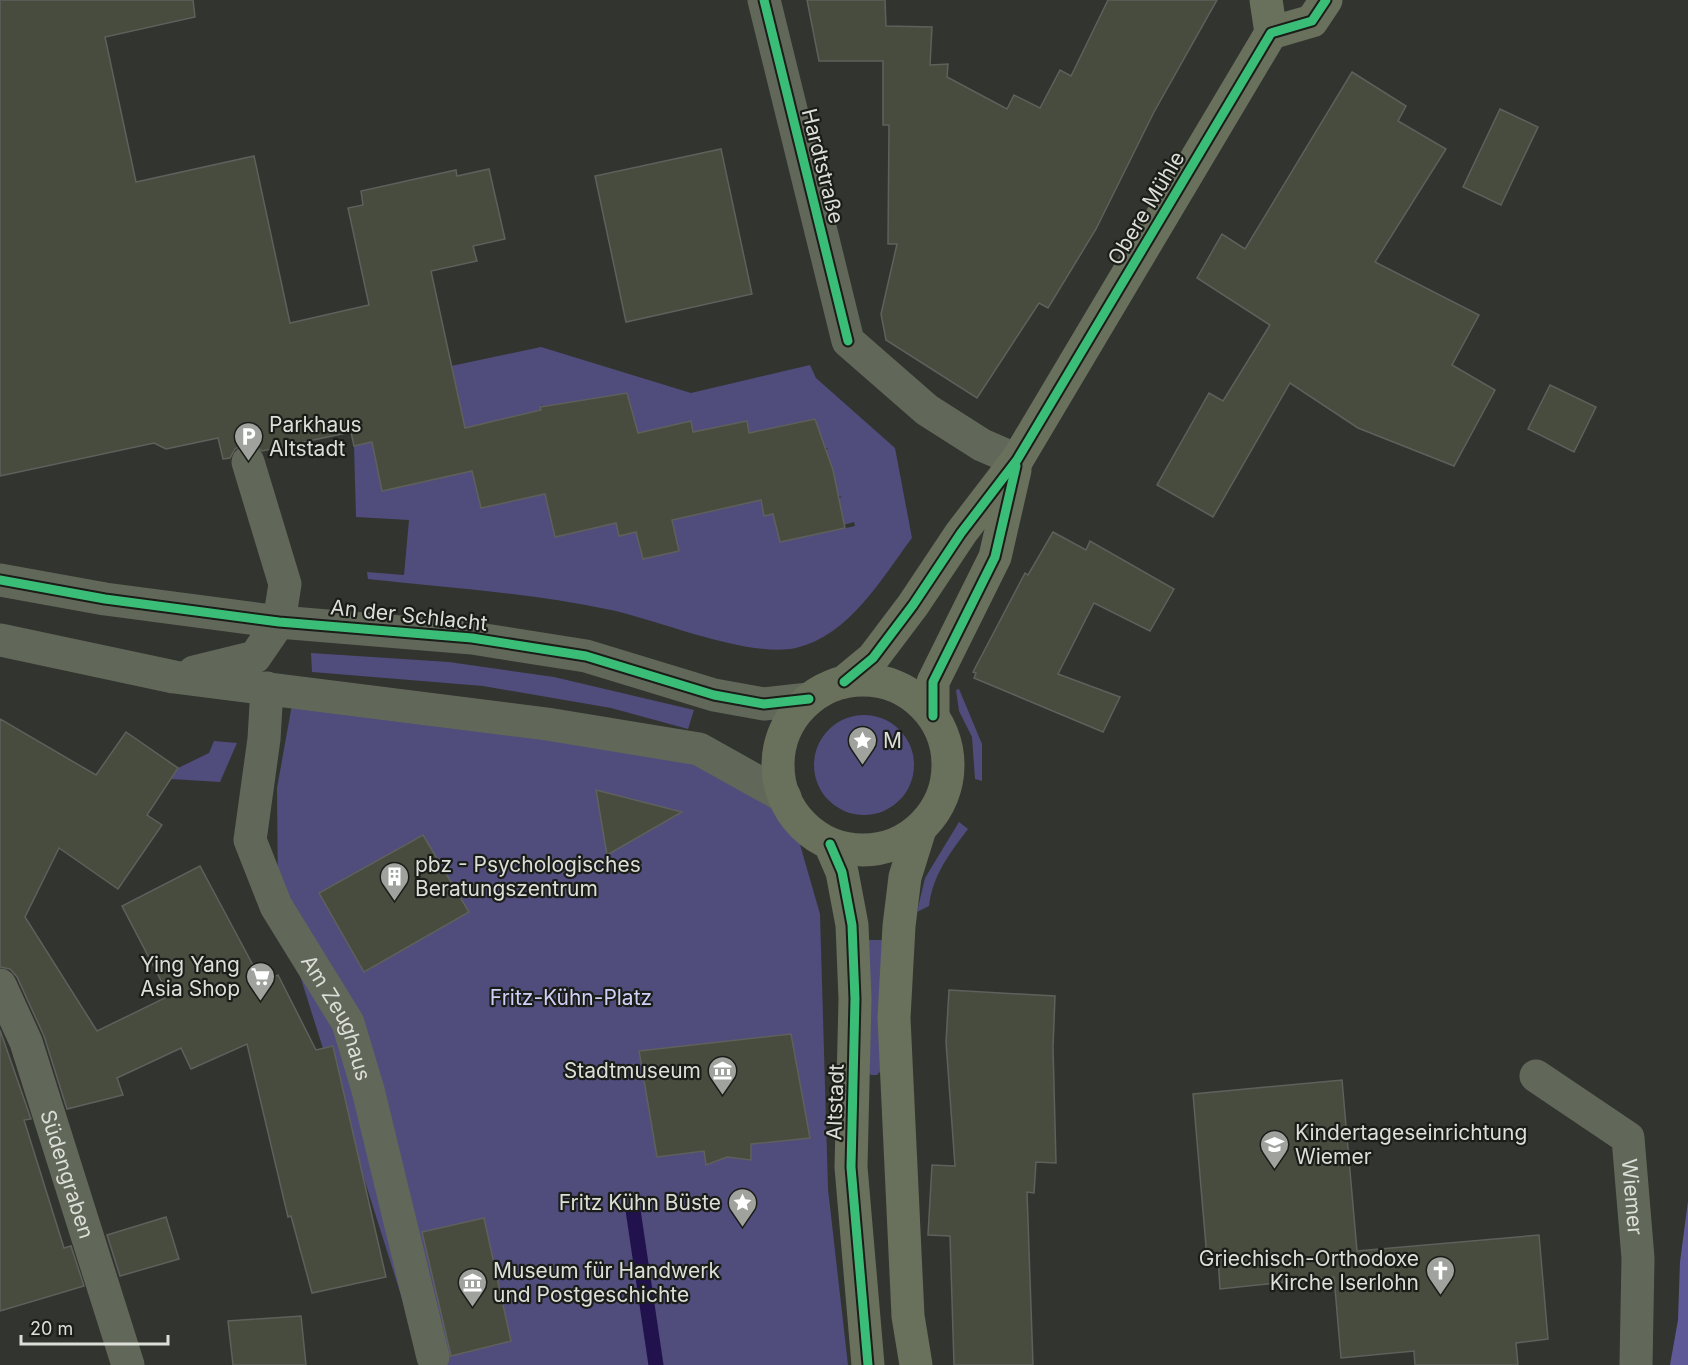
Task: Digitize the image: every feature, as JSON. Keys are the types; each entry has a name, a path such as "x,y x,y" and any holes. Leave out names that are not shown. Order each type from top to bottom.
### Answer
{"main road":[{"path":"1266,0 1271,33 1312,21 1326,0"},
{"name":"Obere Mühle","path":"844,682 873,658 913,605 961,532 1017,460 1271,33"},
{"name":"Obere Mühle","path":"933,716 933,682 995,557 1017,460"},
{"path":"862,680 889,684 914,697 933,716 943,734 948,754 948,776 938,807 920,829 893,845 872,850 850,850 830,843 803,825 785,797 778,771 781,744 791,720 809,699 831,686 844,682 862,680"},
{"path":"916,1365 908,1316 894,1018 899,926 905,877 920,829"},
{"name":"Altstadt","path":"830,843 842,872 852,925 855,999 851,1167 868,1365"}],"street":[{"name":"Hardtstraße","path":"764,0 848,341 927,410 982,446 1017,460"},
{"path":"174,677 255,657 279,622 285,584 248,462"},
{"name":"An der Schlacht","path":"0,580 105,599 279,622 483,640 586,656 714,695 764,704 809,699"},
{"path":"0,640 174,677 547,724 699,749 785,797"},
{"name":"Am Zeughaus","path":"267,688 264,739 250,840 276,906 348,1023 368,1090 433,1358"},
{"name":"Südengraben","path":"0,985 26,1042 128,1365"},
{"name":"Wiemer","path":"1536,1076 1628,1138 1638,1258 1636,1365"}],"green space":[{"path":"541,347 691,393 810,365 816,378 895,448 912,538 863,604 833,631 796,648 776,650 754,648 704,637 631,615 581,604 520,595 368,579 367,572 404,575 409,520 356,517 354,446 372,442 379,475 468,450 481,508 545,494 555,536 616,523 619,536 636,532 643,559 679,551 670,509 706,512 727,508 758,490 764,516 773,514 780,542 855,526 854,522 840,526 834,500 842,497 838,496 825,451 828,448 813,451 815,419 749,433 746,421 720,426 722,434 639,441 545,419 542,404 541,410 465,442 437,369"},
{"path":"311,653 449,662 554,677 694,710 688,729 611,708 483,686 312,672"},
{"path":"959,689 982,744 982,781 975,779 972,737 959,711 956,690"},
{"name":"Fritz-Kühn-Platz","path":"293,699 689,753 742,778 797,834 820,914 828,1189 848,1365 423,1365 278,906 277,788"},
{"path":"864,715 883,719 899,730 910,746 914,765 910,784 899,800 883,811 864,815 845,811 829,800 818,784 814,765 818,746 829,730 845,719"},
{"path":"214,741 237,743 220,782 171,779 178,768 209,753"},
{"path":"959,822 968,829 948,856 938,875 929,906 917,912 925,878"},
{"path":"869,940 884,940 883,1069 877,1075 871,1075 867,1071"}],"shaded area":[{"path":"1688,1201 1688,1365 1670,1365 1678,1320 1680,1262"}],"building":[{"path":"0,0 193,0 195,17 105,37 136,182 254,156 290,323 369,305 348,208 363,205 361,191 456,170 457,176 489,169 505,239 473,246 477,261 431,271 465,428 541,410 540,407 627,393 638,433 691,421 693,432 747,421 749,433 815,419 833,470 845,528 780,542 773,514 764,516 761,500 672,520 679,551 643,559 636,532 619,536 616,523 555,537 545,494 481,508 472,471 382,491 372,442 354,446 351,432 262,451 253,444 243,444 235,449 230,458 223,459 218,438 166,449 154,443 0,476"},
{"path":"807,0 885,0 886,26 932,27 930,65 948,64 947,77 1007,109 1014,95 1040,108 1060,70 1071,76 1108,0 1217,0 1154,112 1096,229 1048,308 1039,303 977,398 886,340 881,314 897,244 888,244 889,125 883,125 883,61 819,61"},
{"path":"1352,72 1406,106 1398,121 1446,149 1375,262 1479,315 1452,365 1495,390 1454,466 1358,428 1290,383 1213,517 1157,485 1209,393 1223,401 1270,325 1197,278 1222,234 1245,249"},
{"path":"1500,109 1538,127 1501,205 1463,187"},
{"path":"721,149 752,294 626,322 595,176"},
{"path":"1550,385 1596,407 1574,452 1528,429"},
{"path":"1053,532 1086,550 1090,541 1174,589 1150,631 1094,603 1058,674 1120,697 1103,732 974,678 976,673 973,672 1025,573 1028,575"},
{"path":"0,719 96,775 126,732 178,768 147,815 162,825 118,889 59,848 25,917 97,1031 169,996 122,906 200,866 262,982 278,975 316,1050 333,1046 386,1277 312,1293 291,1216 288,1217 247,1044 191,1069 181,1048 117,1078 123,1095 67,1109 44,1036 17,977 10,969 0,967"},
{"path":"596,790 682,812 607,855"},
{"name":"pbz - Psychologisches Beratungszentrum","path":"423,835 469,912 364,972 319,893"},
{"path":"949,990 1055,996 1053,1047 1056,1163 1036,1162 1034,1193 1027,1192 1033,1365 954,1365 950,1236 928,1235 932,1165 955,1166 946,1042"},
{"path":"0,1030 31,1119 24,1120 64,1248 71,1246 84,1286 0,1311"},
{"path":"791,1034 810,1138 751,1144 751,1160 727,1157 706,1165 704,1151 657,1157 639,1051"},
{"path":"1342,1080 1357,1251 1539,1235 1548,1339 1516,1343 1518,1365 1415,1365 1414,1351 1341,1358 1334,1277 1220,1289 1218,1257 1207,1258 1193,1094"},
{"path":"166,1217 179,1259 120,1276 107,1235"},
{"name":"Museum für Handwerk und Postgeschichte","path":"484,1218 511,1341 451,1356 422,1232"},
{"path":"301,1316 306,1365 233,1365 228,1321"}],"waterway":[{"path":"633,1210 656,1365"}],"cycle path":[{"path":"764,0 848,341"},
{"path":"844,682 873,658 913,605 961,533 1017,460 1271,33 1312,21 1326,0"},
{"path":"933,716 933,682 995,557 1016,466"},
{"path":"0,580 105,599 279,622 472,638 586,656 714,695 764,704 809,699"},
{"path":"830,844 842,872 852,925 855,999 851,1167 868,1365"}],"place":[{"name":"Parkhaus Altstadt","path":"248,462"},
{"name":"M","path":"862,766"},
{"name":"pbz - Psychologisches Beratungszentrum","path":"394,902"},
{"name":"Ying Yang Asia Shop","path":"261,1002"},
{"name":"Stadtmuseum","path":"722,1096"},
{"name":"Kindertageseinrichtung Wiemer","path":"1274,1170"},
{"name":"Fritz Kühn Büste","path":"742,1228"},
{"name":"Griechisch-Orthodoxe Kirche Iserlohn","path":"1440,1296"},
{"name":"Museum für Handwerk und Postgeschichte","path":"472,1308"}]}
